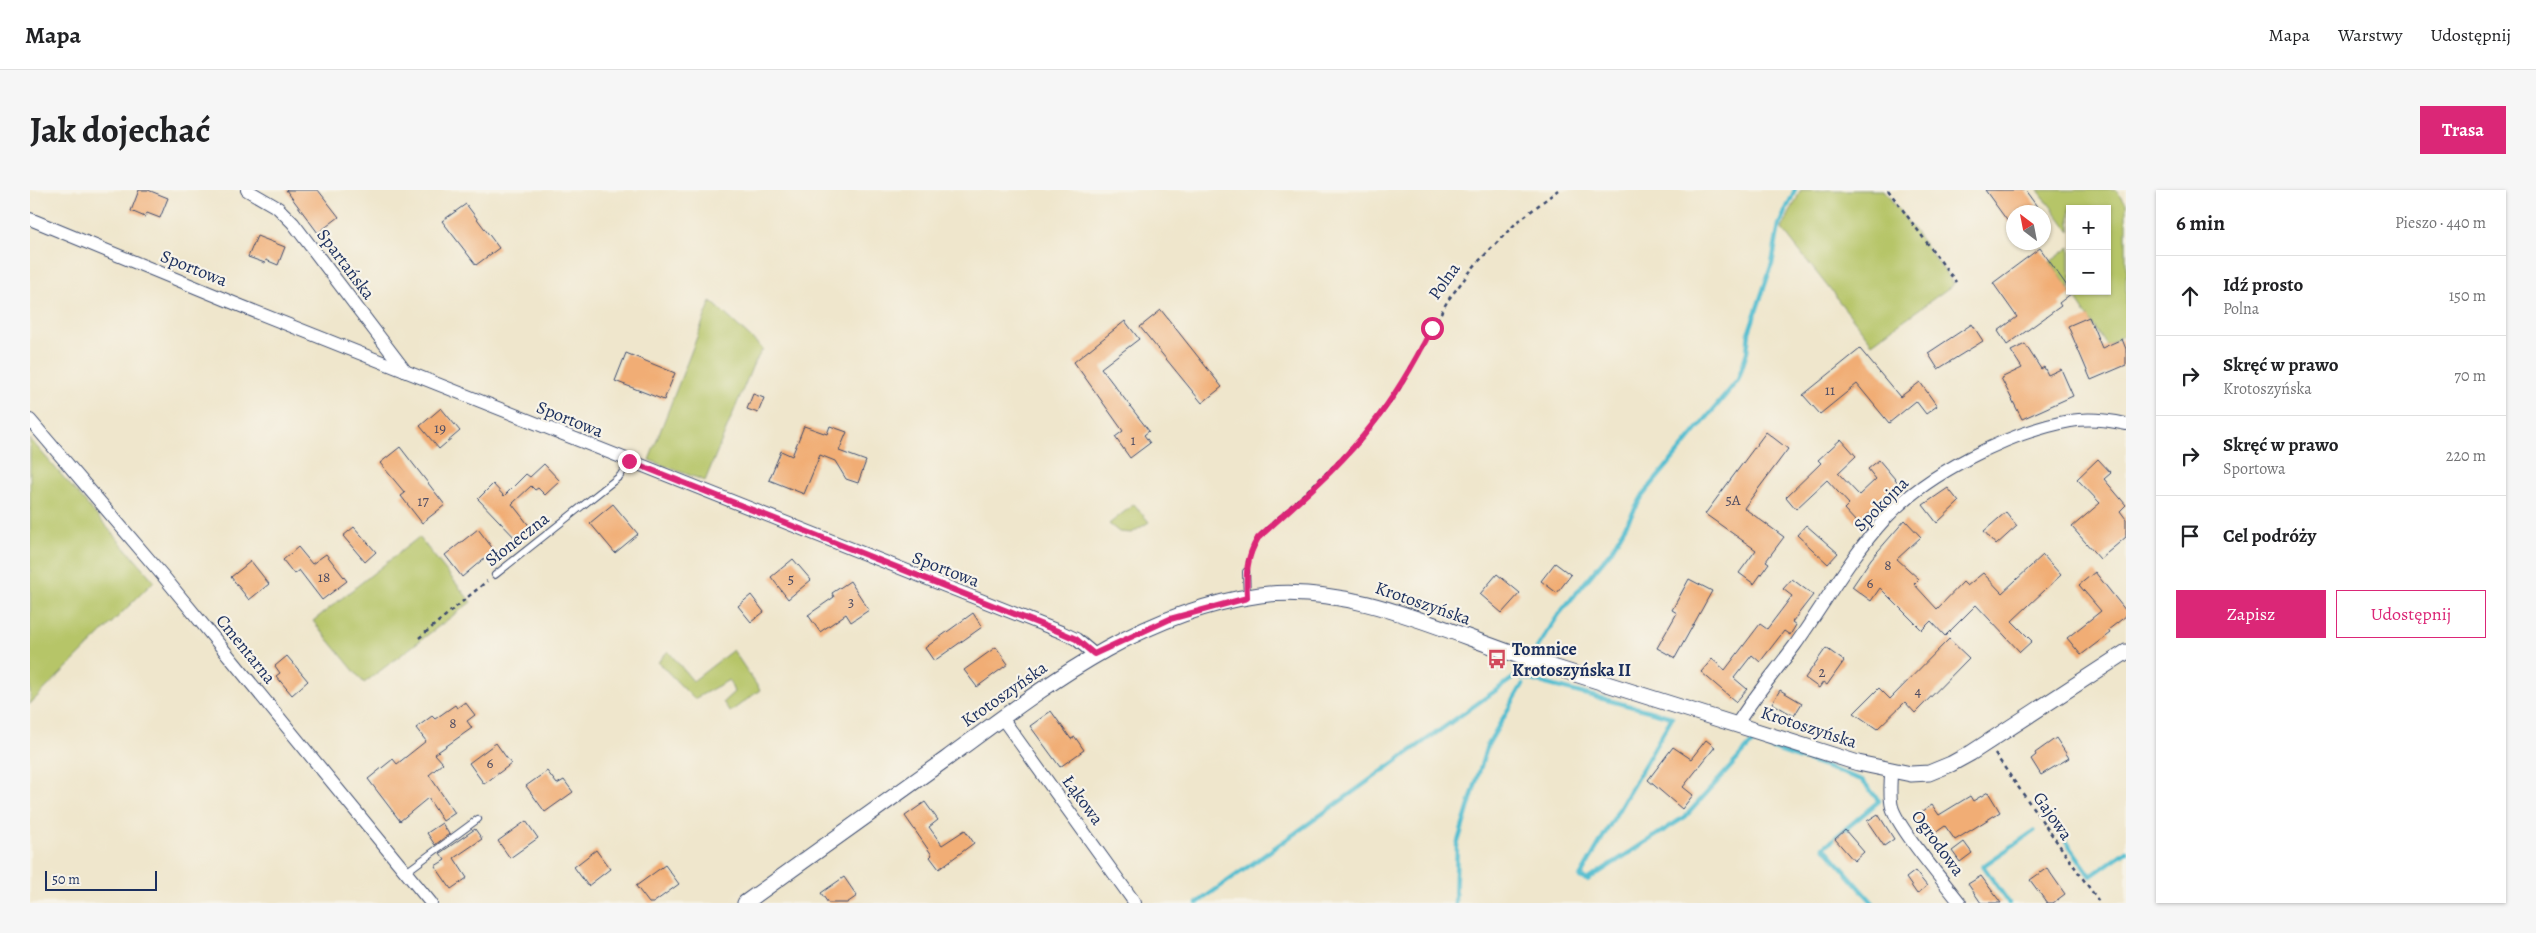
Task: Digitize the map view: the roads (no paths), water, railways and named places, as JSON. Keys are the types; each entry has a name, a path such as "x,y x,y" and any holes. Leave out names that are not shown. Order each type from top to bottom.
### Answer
{"street":[{"name":"Spartańska","path":"246,190 278,208 292,223 406,372"},
{"name":"Sportowa","path":"30,219 406,372 1060,632 1076,639 1094,654"},
{"name":"Cmentarna","path":"30,420 171,584 431,903"},
{"name":"Spokojna","path":"1737,724 1874,532 1916,491 1960,464 2010,440 2039,429 2070,421 2089,420 2126,424"},
{"name":"Krotoszyńska","path":"745,903 1094,654 1170,619 1247,598 1297,593 1328,595 1359,601 1525,658 1858,764 1892,772 1929,773 1951,764 1987,743 2126,652"},
{"name":"Łąkowa","path":"1002,718 1135,903"},
{"name":"Ogrodowa","path":"1892,772 1890,793 1892,808 1900,823 1960,903"}],"lane":[{"name":"Słoneczna","path":"495,575 620,476 629,461"},
{"path":"1246,572 1247,598"},
{"path":"406,872 478,819"}],"waterway":[{"path":"1537,648 1559,614 1611,551 1643,495 1738,380 1747,352 1749,332 1772,264 1779,225 1795,190"},
{"path":"1197,903 1516,676 1672,717 1580,877 1587,880 1686,816 1753,742 1862,780 1879,801 1824,847 1873,903"},
{"path":"1455,903 1457,845 1487,746 1523,684"},
{"path":"2051,820 2091,876 2126,851"},
{"path":"2009,903 1983,866 2034,831"}],"place":[{"name":"Tomnice Krotoszyńska II","path":"1497,659"}]}
